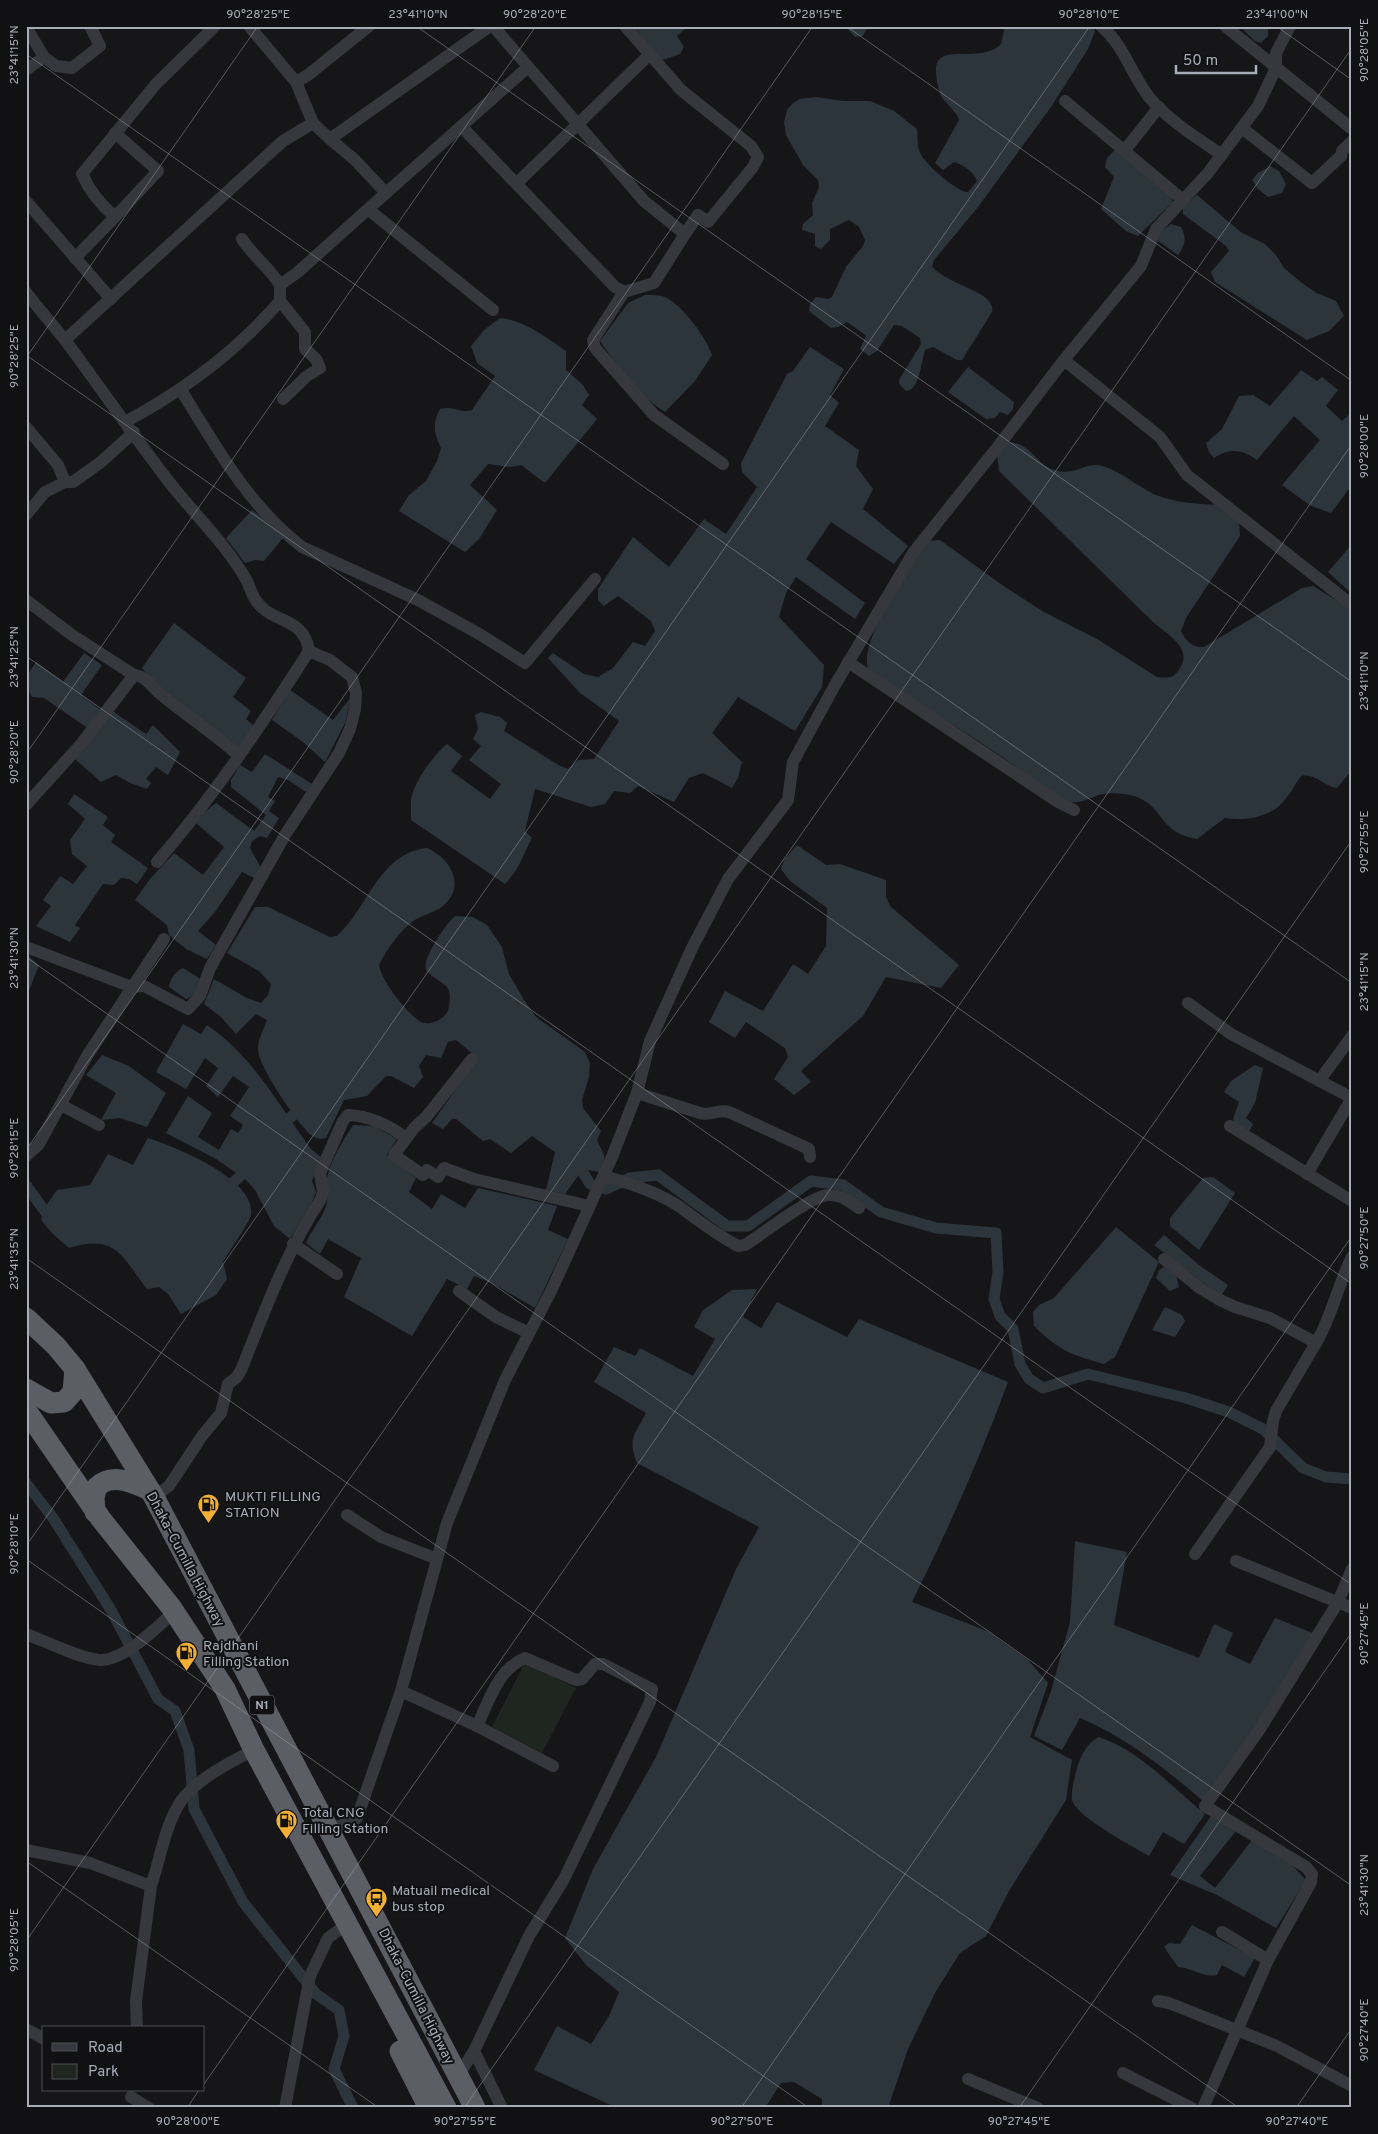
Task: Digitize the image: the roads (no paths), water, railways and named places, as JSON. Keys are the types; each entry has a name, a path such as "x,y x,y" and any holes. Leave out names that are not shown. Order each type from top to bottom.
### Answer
{"highway":[{"name":"Dhaka–Cumilla Highway","path":"26,1318 56,1346 75,1369 152,1494 475,2108"},
{"path":"26,1389 51,1403 64,1402 73,1392 75,1369"},
{"name":"Dhaka–Cumilla Highway","path":"26,1410 95,1512 174,1612 225,1689 254,1750 446,2108"},
{"path":"95,1512 94,1497 97,1487 107,1480 126,1481 152,1494"},
{"path":"254,1750 338,1930 429,2108"}],"street":[{"path":"26,27 44,57 56,66 72,68 100,46 90,26"},
{"path":"115,217 104,209 91,192 82,174 156,84 215,26"},
{"path":"248,26 296,82 313,123 355,160 386,193"},
{"path":"296,82 308,76 369,26"},
{"path":"330,139 491,26 527,68 558,99 577,124 644,200 685,234"},
{"path":"625,26 681,90 751,146 758,156 753,167 708,222 698,215 654,283 624,292 593,340 595,348 654,415 724,464"},
{"path":"1101,26 1128,58 1149,96 1159,106 1222,154"},
{"path":"1225,26 1352,129"},
{"path":"329,1829 352,1822 357,1818 401,1691 447,1523 505,1380 552,1289 604,1176 637,1092 650,1041 687,956 728,879 788,800 793,762 848,662 913,553 1064,360 1141,266 1156,229 1222,154 1258,106 1276,68 1276,53 1290,26"},
{"path":"517,184 649,55"},
{"path":"26,70 44,57"},
{"path":"280,285 369,210 527,68"},
{"path":"1065,101 1183,200"},
{"path":"1125,150 1159,106"},
{"path":"64,340 283,141 313,123"},
{"path":"461,126 615,287 624,292"},
{"path":"1242,128 1312,182 1341,156 1342,151 1352,141"},
{"path":"75,258 158,171 115,133"},
{"path":"26,201 110,299"},
{"path":"369,210 493,310"},
{"path":"242,239 252,254 276,277 280,285 280,301 305,332 305,349 316,359 320,368 307,376 284,399"},
{"path":"26,292 134,432 171,484 228,554 247,581 255,600 276,617 291,623 302,631 307,639 309,651 239,756 196,816 157,862"},
{"path":"125,422 181,390 224,355 280,301"},
{"path":"1064,360 1160,437 1187,475 1352,605"},
{"path":"181,390 247,494 285,534 302,547 438,610 525,663 595,579"},
{"path":"26,427 58,465 65,482"},
{"path":"26,515 45,492 65,482 73,482 101,462 134,432"},
{"path":"26,600 72,635 134,675 143,678 180,711 220,739 239,756"},
{"path":"26,947 132,988 144,986 188,1009 194,1005 210,968 285,835 338,753 350,729 355,709 356,693 352,677 330,660 316,652 309,651"},
{"path":"848,662 1058,802 1074,810"},
{"path":"26,804 82,743 134,675"},
{"path":"26,1156 38,1144 87,1056 164,939"},
{"path":"1188,1003 1231,1034 1352,1098 1307,1174"},
{"path":"1319,1081 1352,1036"},
{"path":"472,1059 427,1116 406,1138 394,1156 424,1175 426,1170 438,1178 444,1168 482,1181 589,1206"},
{"path":"637,1092 705,1114 721,1110 729,1112 809,1149 810,1157"},
{"path":"61,1105 99,1125"},
{"path":"152,1494 168,1486 221,1412 228,1384 237,1377 242,1368 293,1244 321,1199 320,1173 336,1134 348,1115 360,1116 380,1122 406,1138"},
{"path":"1230,1126 1352,1201"},
{"path":"604,1176 649,1192 679,1207 702,1225 738,1246 745,1245 809,1202 827,1195 842,1197 859,1208"},
{"path":"293,1244 337,1274"},
{"path":"1195,1554 1270,1447 1273,1421 1291,1383 1316,1343 1347,1280 1352,1257"},
{"path":"1164,1259 1200,1288 1218,1299 1235,1307 1270,1318 1316,1343"},
{"path":"459,1291 496,1317 529,1333"},
{"path":"347,1515 381,1538 437,1559"},
{"path":"1236,1561 1352,1608"},
{"path":"1203,2108 1268,1960 1311,1882 1312,1874 1306,1867 1205,1806 1260,1729 1338,1602 1352,1569"},
{"path":"26,1634 101,1660 116,1656 146,1637 174,1612"},
{"path":"458,2076 474,2051 529,1936 564,1879 650,1702 652,1688 602,1664 595,1664 582,1679 576,1680 525,1658 515,1662 504,1672 477,1726"},
{"path":"401,1691 477,1726 553,1766"},
{"path":"136,2026 136,2001 151,1886 167,1830 185,1795 227,1763 254,1750"},
{"path":"26,1850 90,1863 151,1886"},
{"path":"286,2108 310,1976 328,1938 338,1930"},
{"path":"1222,1932 1268,1960"},
{"path":"1158,2001 1278,2046 1352,2086"},
{"path":"26,2029 42,2038"},
{"path":"474,2051 502,2108"},
{"path":"1123,2073 1192,2108"},
{"path":"968,2079 1038,2108"},
{"path":"129,2092 148,2108"}],"waterway":[{"path":"277,1129 305,1105"},
{"path":"575,1159 590,1184 606,1189 630,1178 658,1175 727,1226 748,1226 811,1181 843,1185 881,1212 936,1228 996,1233 998,1272 994,1299 1000,1316 1013,1329 1020,1364 1029,1379 1043,1388 1088,1374 1186,1398 1229,1412 1263,1429 1303,1468 1326,1477 1352,1479"},
{"path":"224,1191 251,1166"},
{"path":"26,1185 49,1217 56,1219"},
{"path":"26,1483 53,1518 111,1610 158,1699 175,1711 189,1750 194,1809 243,1902 316,1994 339,2010 344,2036 334,2069 353,2108"}],"place":[{"name":"MUKTI FILLING STATION","path":"209,1523"},
{"name":"Rajdhani Filling Station","path":"187,1672"},
{"name":"Total CNG Filling Station","path":"286,1839"},
{"name":"Matuail medical bus stop","path":"376,1917"}]}
